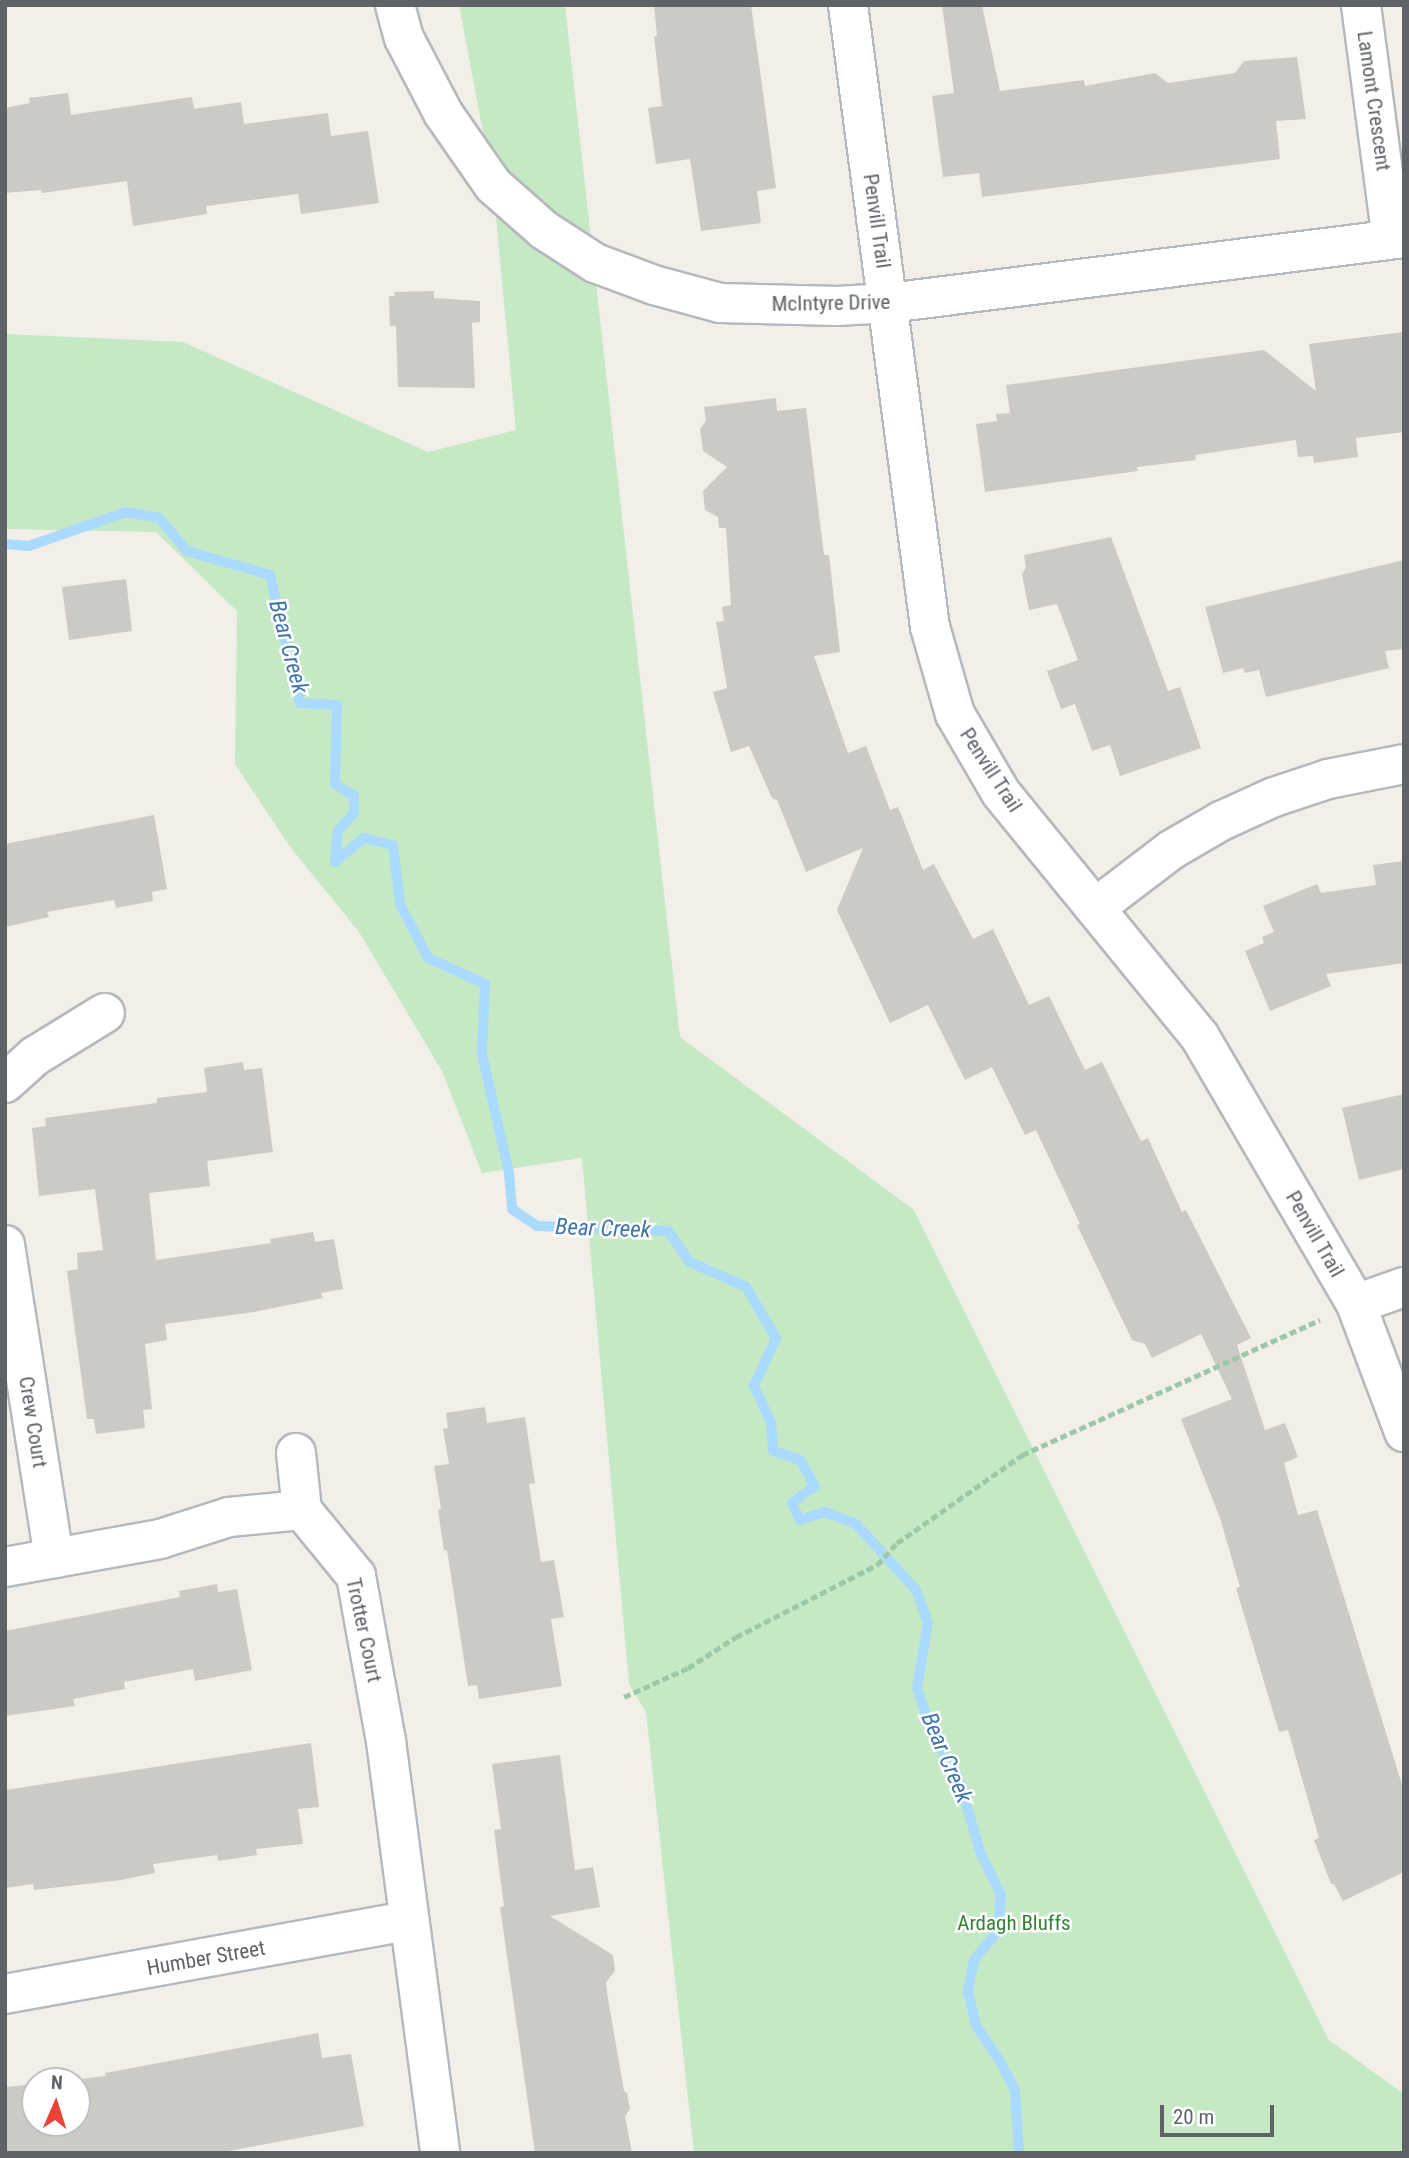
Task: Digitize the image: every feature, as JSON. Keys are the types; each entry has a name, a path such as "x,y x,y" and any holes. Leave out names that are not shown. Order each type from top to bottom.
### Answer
{"street":[{"name":"McIntyre Drive","path":"395,5 404,38 443,113 493,185 544,230 595,262 654,285 720,303 837,306 889,303 1398,238"},
{"name":"Penvill Trail","path":"848,5 930,626 955,714 1001,793 1200,1037 1356,1304 1404,1432"},
{"name":"Lamont Crescent","path":"1361,5 1398,238"},
{"path":"1095,908 1171,850 1221,821 1274,797 1328,779 1404,764"},
{"path":"5,1083 35,1056 105,1013"},
{"name":"Crew Court","path":"5,1245 54,1558"},
{"path":"1356,1304 1404,1287"},
{"path":"5,1567 160,1539 229,1517 302,1510 296,1452"},
{"name":"Trotter Court","path":"302,1510 356,1576 386,1741 407,1921"},
{"path":"407,1921 440,2153"},
{"name":"Humber Street","path":"5,1994 407,1921"}],"path":[{"path":"624,1697 688,1668 736,1637 877,1565 897,1544 1022,1455 1356,1304"}],"green space":[{"name":"Ardagh Bluffs","path":"459,5 565,5 680,1037 914,1210 1329,2040 1404,2094 1404,2153 694,2153 646,1712 629,1684 582,1158 482,1173 442,1071 359,932 291,848 235,764 237,611 156,532 5,529 5,334 183,342 428,452 516,430 493,185"}],"building":[{"path":"654,5 751,5 776,188 757,191 761,223 701,231 690,159 656,164 648,108 662,106 654,37 657,36"},
{"path":"942,5 982,5 1000,91 1084,80 1085,86 1155,73 1168,83 1235,73 1244,61 1297,57 1306,119 1276,121 1280,159 982,197 979,173 943,177 932,96 954,93"},
{"path":"68,93 71,115 192,97 194,109 241,102 244,124 328,113 331,136 368,131 379,203 301,214 298,194 206,206 207,214 133,226 127,181 42,193 41,190 5,193 5,108 30,103 29,98"},
{"path":"434,291 434,298 480,301 480,322 472,323 475,388 398,387 396,326 390,326 389,296 395,296 394,292"},
{"path":"1404,332 1404,432 1356,438 1358,457 1314,463 1313,456 1298,457 1296,440 1195,455 1196,460 1137,467 1138,471 985,492 976,424 997,421 996,414 1010,413 1006,385 1264,350 1316,391 1309,344"},
{"path":"776,398 777,411 806,408 824,555 829,555 840,652 814,656 848,753 866,746 890,810 898,807 923,870 934,864 973,939 993,929 1029,1005 1049,996 1085,1070 1102,1062 1141,1141 1148,1138 1182,1212 1186,1210 1251,1338 1237,1345 1265,1430 1285,1423 1298,1457 1284,1463 1298,1515 1317,1510 1404,1791 1404,1872 1343,1901 1334,1884 1331,1884 1314,1840 1319,1838 1288,1730 1279,1732 1236,1588 1240,1587 1220,1518 1181,1419 1232,1399 1201,1334 1152,1358 1145,1344 1132,1340 1077,1225 1080,1224 1036,1130 1025,1135 992,1067 965,1080 928,1005 890,1023 837,910 863,848 806,872 777,800 772,798 749,746 731,752 713,692 727,688 716,622 724,621 722,607 731,605 726,528 719,528 718,517 705,510 703,491 727,467 703,451 700,429 706,421 704,407"},
{"path":"1111,537 1168,691 1180,687 1201,748 1120,776 1110,745 1092,751 1075,704 1061,709 1047,671 1078,660 1057,604 1029,610 1022,574 1026,567 1024,555"},
{"path":"1404,560 1404,649 1385,651 1389,668 1266,697 1259,670 1245,673 1243,668 1223,673 1205,607"},
{"path":"126,579 132,631 69,640 62,587"},
{"path":"154,815 167,889 152,892 153,901 116,908 114,900 47,912 49,917 5,927 5,844"},
{"path":"1404,861 1404,963 1326,974 1331,986 1270,1011 1245,951 1264,943 1262,937 1274,932 1263,906 1317,884 1321,893 1376,885 1373,865"},
{"path":"243,1062 244,1070 262,1068 273,1152 207,1161 210,1186 149,1193 156,1260 271,1243 270,1239 313,1232 315,1242 334,1239 343,1289 321,1293 323,1298 254,1312 165,1324 167,1340 145,1344 152,1409 143,1410 145,1428 96,1434 94,1419 87,1419 67,1271 78,1269 77,1253 103,1250 95,1189 39,1196 32,1128 46,1126 45,1118 157,1103 157,1098 207,1092 204,1068"},
{"path":"1404,1094 1404,1169 1359,1180 1342,1108"},
{"path":"485,1407 487,1423 525,1417 535,1483 529,1484 541,1562 554,1560 564,1617 551,1619 562,1686 479,1699 477,1685 468,1686 447,1550 444,1551 434,1466 449,1464 443,1429 448,1428 446,1413"},
{"path":"217,1584 218,1592 237,1589 252,1670 195,1681 193,1669 124,1682 125,1689 73,1699 75,1706 5,1716 5,1631 180,1597 179,1591"},
{"path":"311,1743 319,1807 298,1809 303,1844 256,1849 257,1855 218,1861 217,1855 153,1864 155,1873 121,1880 34,1890 33,1884 5,1888 5,1790"},
{"path":"560,1755 575,1870 593,1867 600,1907 550,1916 613,1955 615,1971 606,1982 607,1993 624,2091 627,2093 630,2109 625,2116 632,2153 535,2153 500,1907 504,1906 494,1830 501,1829 492,1764"},
{"path":"318,2033 322,2058 351,2054 364,2126 218,2153 5,2153 5,2087 21,2085 21,2137 91,2137 91,2078 106,2076 105,2073"}],"waterway":[{"name":"Bear Creek","path":"5,544 29,546 126,512 159,518 187,551 270,575 300,703 337,705 335,784 354,796 354,813 338,831 335,862 364,838 393,845 400,904 428,958 485,984 482,1054 509,1173 512,1209 537,1226 668,1231 690,1262 746,1287 776,1338 754,1386 771,1422 773,1451 800,1460 815,1486 792,1503 800,1520 825,1512 856,1524 916,1590 928,1623 917,1688 933,1736 958,1777 981,1854 1001,1895 998,1931 974,1960 968,1992 977,2027 1000,2061 1015,2091 1019,2153"}]}
